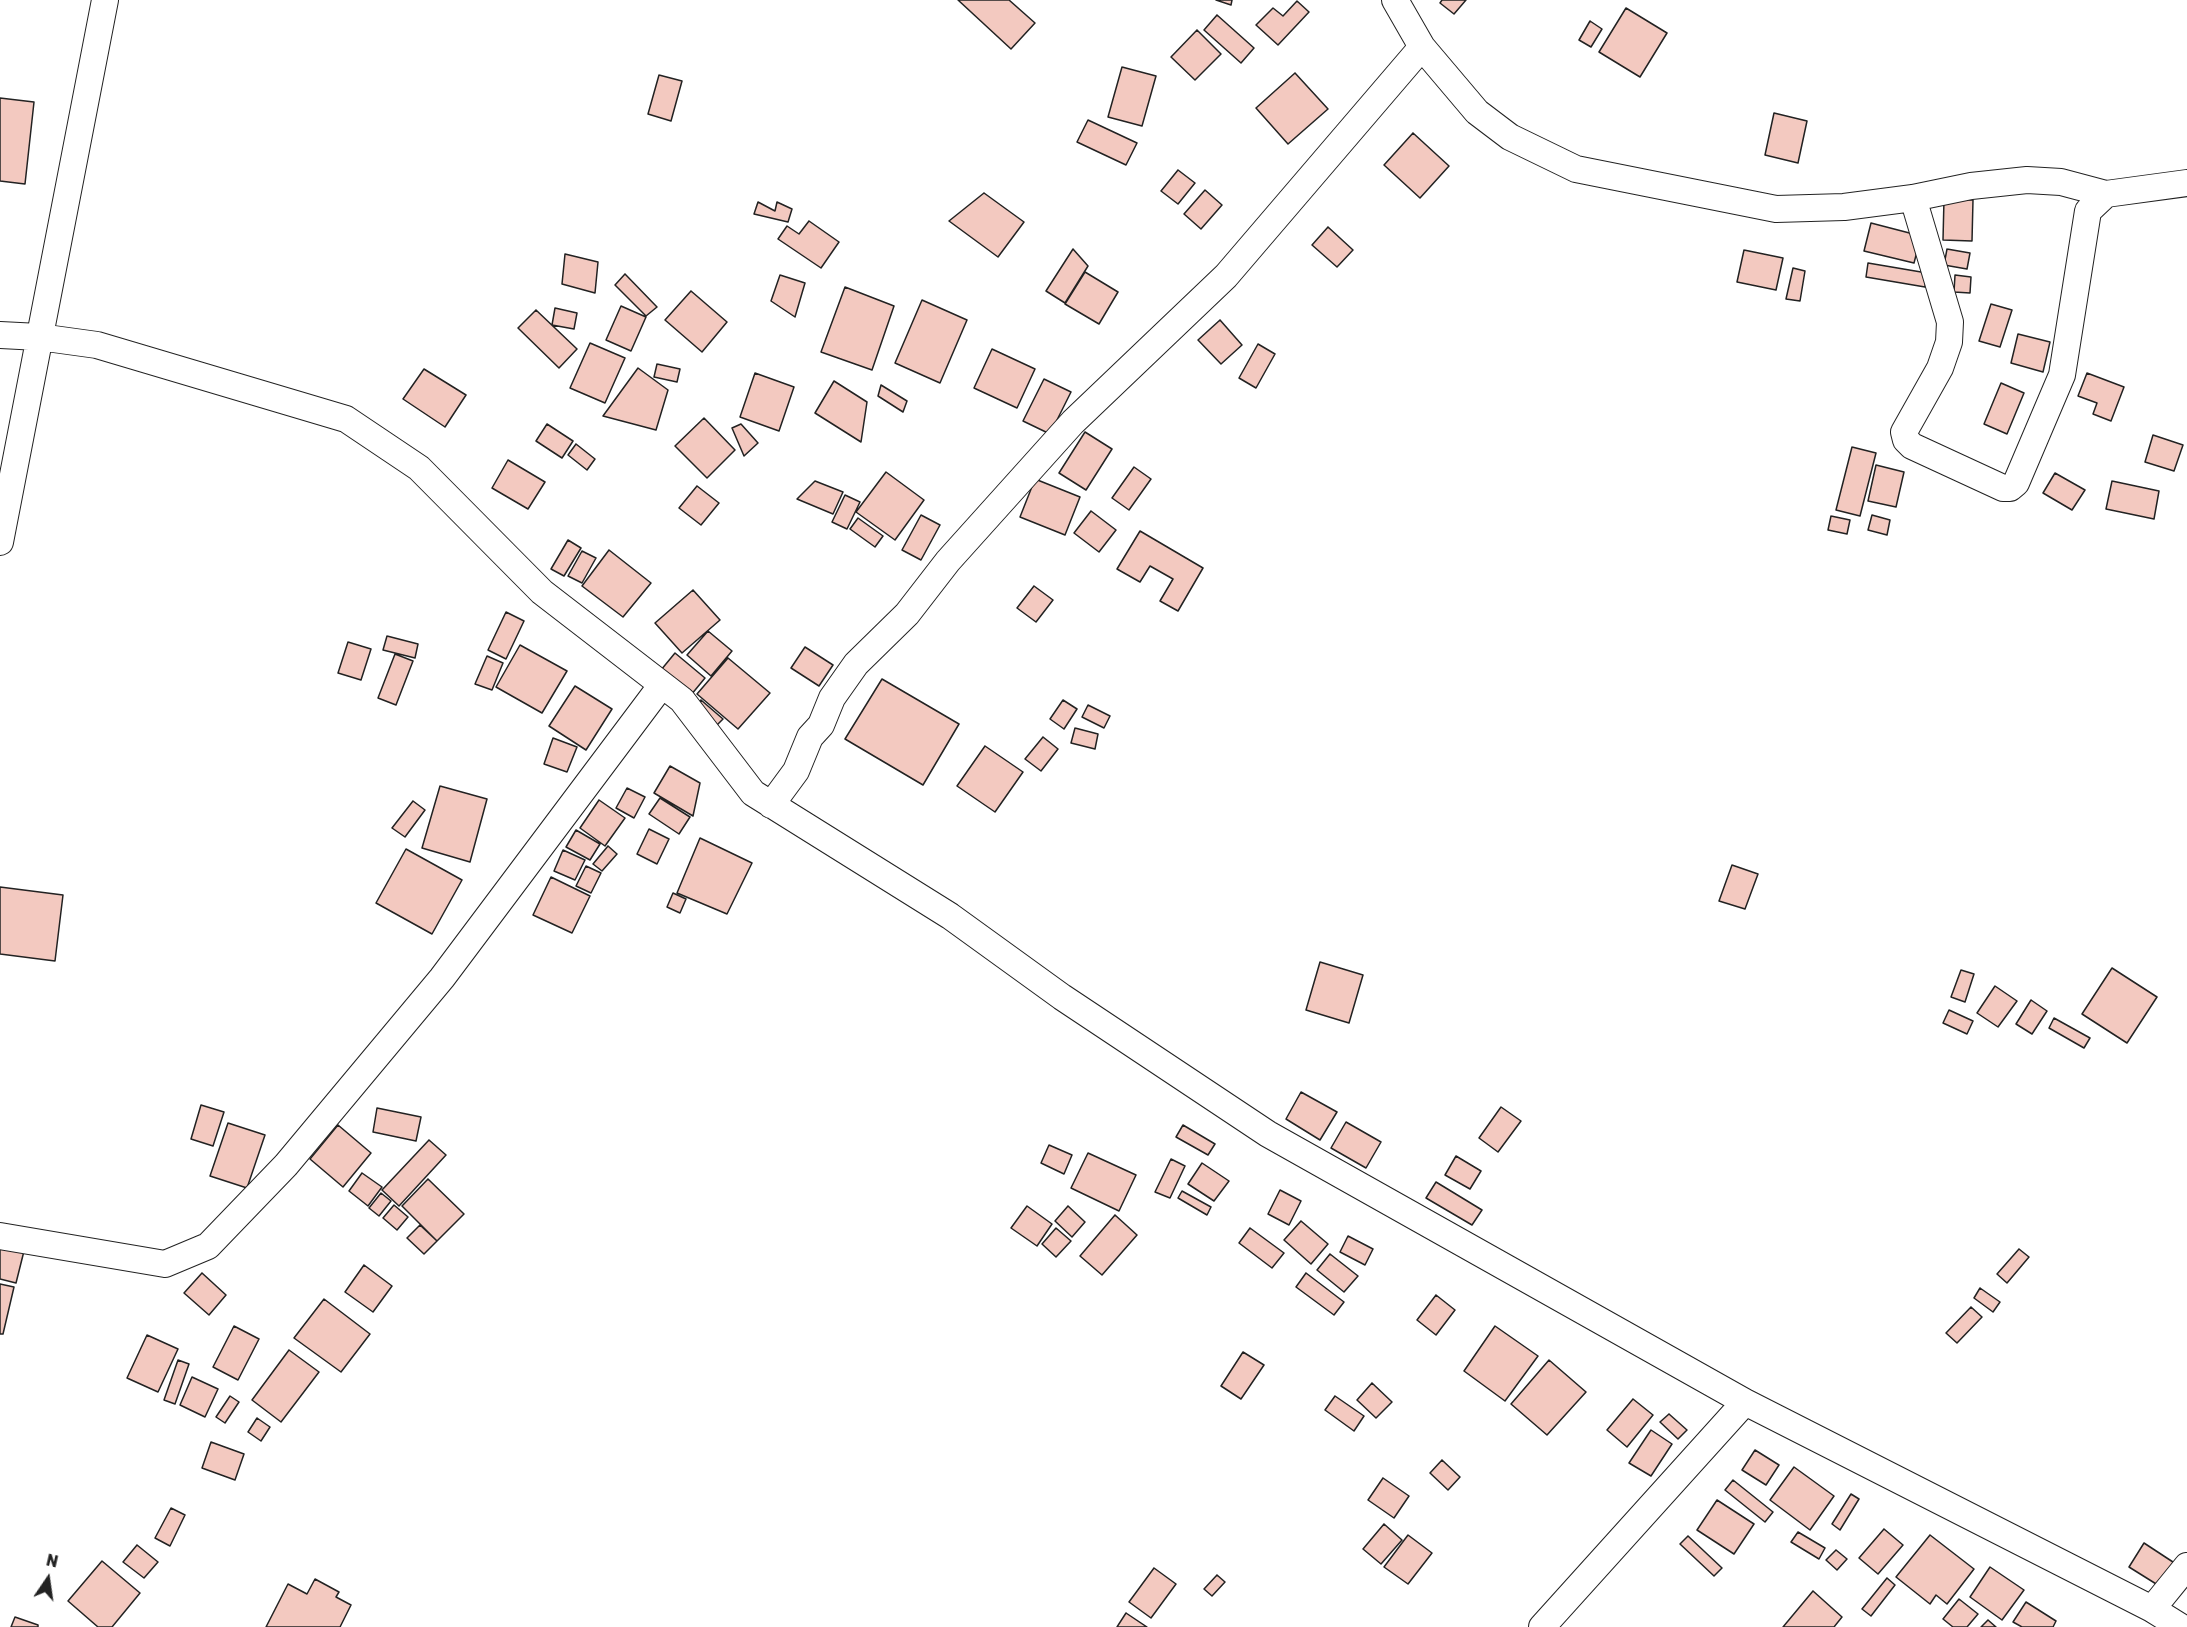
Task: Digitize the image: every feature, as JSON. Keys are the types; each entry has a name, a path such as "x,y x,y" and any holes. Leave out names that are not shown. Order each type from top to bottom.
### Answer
{"street":[{"path":"0,542 105,0"},
{"path":"1395,0 1422,47 1477,112 1510,137 1576,170 1776,209 1844,207 1913,198 1971,186 2028,180 2061,182 2106,194 2187,183"},
{"path":"771,805 796,771 810,737 821,725 831,698 856,664 907,614 948,561 1073,422 1226,276 1422,47"},
{"path":"1913,198 1950,322 1949,342 1940,368 1904,432 1906,440 1912,446 1993,484 2010,488 2016,483 2062,375 2088,211 2106,194"},
{"path":"0,335 39,337 97,345 346,419 419,468 542,592 682,700 753,793 950,916 1062,998 1268,1134 1745,1402 2152,1609 2181,1627"},
{"path":"0,1236 165,1264 208,1246 286,1165 442,978 661,686"},
{"path":"1542,1627 1745,1402"},
{"path":"2152,1609 2187,1566"}],"building":[{"path":"958,0 1009,0 1035,23 1011,49"},
{"path":"1216,0 1232,0 1231,5"},
{"path":"1442,0 1466,0 1454,14 1440,3"},
{"path":"1297,1 1309,12 1278,45 1256,25 1273,8 1283,16"},
{"path":"1626,8 1667,33 1640,77 1599,52"},
{"path":"1217,15 1254,48 1241,63 1204,30"},
{"path":"1590,21 1602,29 1591,47 1579,40"},
{"path":"1197,30 1221,54 1195,80 1171,57"},
{"path":"1122,67 1156,76 1142,126 1108,117"},
{"path":"1295,73 1328,109 1288,144 1256,108"},
{"path":"659,75 682,81 671,121 648,114"},
{"path":"0,98 34,102 25,184 0,181"},
{"path":"1774,113 1807,121 1798,163 1765,155"},
{"path":"1088,120 1137,143 1126,165 1077,142"},
{"path":"1413,133 1449,166 1420,198 1384,165"},
{"path":"1178,170 1195,183 1178,204 1161,191"},
{"path":"1205,190 1222,205 1201,229 1184,214"},
{"path":"984,193 1024,222 998,257 949,221"},
{"path":"1944,199 1973,200 1972,241 1943,240"},
{"path":"758,202 775,211 777,202 792,209 788,222 754,214"},
{"path":"809,221 839,242 821,268 778,239 787,226 799,234"},
{"path":"1871,223 1921,236 1914,263 1864,251"},
{"path":"1328,227 1353,250 1337,267 1312,245"},
{"path":"1073,249 1088,266 1065,303 1046,291"},
{"path":"1947,249 1970,253 1967,269 1944,265"},
{"path":"1744,250 1783,258 1776,290 1737,282"},
{"path":"565,254 598,262 595,293 562,284"},
{"path":"1868,263 1927,273 1925,287 1866,277"},
{"path":"1793,268 1805,271 1800,301 1786,299"},
{"path":"1085,272 1118,292 1099,324 1065,304"},
{"path":"625,274 657,307 646,316 615,285"},
{"path":"780,275 805,283 795,317 771,301"},
{"path":"1955,275 1971,277 1970,293 1954,292"},
{"path":"845,287 894,306 872,370 821,352"},
{"path":"691,291 727,322 702,352 665,320"},
{"path":"922,300 967,320 940,383 895,363"},
{"path":"1991,304 2012,310 2000,347 1979,341"},
{"path":"621,306 646,317 631,351 606,340"},
{"path":"555,308 577,313 574,329 552,325"},
{"path":"536,310 577,349 559,368 518,328"},
{"path":"1220,320 1242,345 1221,364 1198,340"},
{"path":"2018,334 2050,342 2043,372 2011,363"},
{"path":"590,343 625,358 605,403 570,388"},
{"path":"1258,344 1275,354 1256,388 1239,378"},
{"path":"992,349 1035,369 1017,408 974,388"},
{"path":"657,364 680,369 677,382 654,377"},
{"path":"638,368 668,390 656,430 603,416"},
{"path":"424,369 466,395 445,427 403,399"},
{"path":"755,373 794,387 779,431 740,417"},
{"path":"2087,373 2124,387 2111,421 2093,414 2097,403 2078,396"},
{"path":"1044,379 1071,392 1050,434 1023,421"},
{"path":"834,381 867,402 861,442 815,413"},
{"path":"2001,383 2024,393 2007,434 1984,424"},
{"path":"881,385 907,401 903,412 878,396"},
{"path":"704,418 735,450 707,478 675,446"},
{"path":"547,424 573,441 562,458 536,441"},
{"path":"741,424 758,443 744,456 732,428"},
{"path":"1085,432 1112,449 1086,490 1059,473"},
{"path":"2153,435 2183,445 2174,471 2145,462"},
{"path":"576,444 595,459 587,470 568,455"},
{"path":"1852,447 1876,453 1860,516 1836,510"},
{"path":"508,460 545,482 528,509 492,488"},
{"path":"1876,465 1904,472 1896,507 1868,501"},
{"path":"1134,467 1151,479 1129,510 1112,498"},
{"path":"886,472 924,500 895,540 856,512"},
{"path":"2055,473 2085,490 2072,510 2043,493"},
{"path":"1035,479 1080,497 1065,535 1020,517"},
{"path":"815,481 843,492 833,514 797,499"},
{"path":"2112,481 2159,491 2154,519 2106,509"},
{"path":"697,486 719,503 701,525 679,508"},
{"path":"845,495 860,502 847,529 832,522"},
{"path":"1091,511 1116,530 1099,552 1074,533"},
{"path":"921,515 940,525 921,560 902,550"},
{"path":"1872,515 1890,520 1887,535 1868,530"},
{"path":"1831,516 1850,520 1847,534 1828,530"},
{"path":"858,518 883,536 875,547 850,529"},
{"path":"1140,531 1203,568 1178,611 1160,601 1173,579 1150,566 1140,582 1117,569"},
{"path":"568,540 581,548 564,576 551,569"},
{"path":"609,550 651,583 623,617 582,586"},
{"path":"582,551 596,558 582,583 568,576"},
{"path":"1034,586 1053,600 1036,622 1017,608"},
{"path":"693,590 720,620 682,653 655,623"},
{"path":"506,612 524,621 506,659 488,650"},
{"path":"708,631 732,651 711,676 687,655"},
{"path":"387,636 418,644 415,658 383,650"},
{"path":"348,642 371,649 361,680 338,673"},
{"path":"520,645 567,671 542,713 496,687"},
{"path":"805,647 833,665 819,686 791,668"},
{"path":"675,653 705,678 691,695 661,670"},
{"path":"395,654 413,661 396,705 378,698"},
{"path":"487,656 503,663 492,690 475,684"},
{"path":"728,658 770,693 738,729 697,694"},
{"path":"882,679 959,724 923,785 845,739"},
{"path":"575,686 612,709 586,750 549,726"},
{"path":"701,700 723,719 717,725 695,707"},
{"path":"1063,700 1077,709 1064,729 1050,719"},
{"path":"1088,705 1110,716 1104,728 1082,717"},
{"path":"1075,728 1098,734 1095,749 1071,743"},
{"path":"1043,737 1058,749 1041,771 1025,759"},
{"path":"553,738 577,747 567,772 544,764"},
{"path":"985,746 1023,772 995,812 957,786"},
{"path":"670,766 700,783 693,816 654,793"},
{"path":"440,786 487,799 470,862 422,848"},
{"path":"627,788 645,797 634,818 616,808"},
{"path":"660,798 690,817 679,834 649,814"},
{"path":"599,800 625,818 605,846 580,828"},
{"path":"413,801 425,810 405,837 392,828"},
{"path":"649,829 669,839 657,864 637,854"},
{"path":"576,830 600,844 590,860 566,847"},
{"path":"700,838 752,863 727,914 677,893"},
{"path":"608,846 617,854 602,871 593,864"},
{"path":"406,849 462,880 432,934 376,903"},
{"path":"563,850 585,860 575,880 554,871"},
{"path":"1732,865 1758,874 1745,909 1719,901"},
{"path":"586,866 601,873 591,893 576,886"},
{"path":"551,877 590,896 572,933 533,915"},
{"path":"0,887 63,895 55,961 0,954"},
{"path":"673,893 686,899 680,913 667,907"},
{"path":"1320,962 1363,975 1349,1023 1306,1010"},
{"path":"2112,968 2157,997 2127,1043 2082,1014"},
{"path":"1961,970 1974,974 1965,1002 1951,997"},
{"path":"1995,986 2017,1001 1998,1027 1977,1013"},
{"path":"2031,1000 2047,1011 2032,1034 2016,1024"},
{"path":"1949,1010 1973,1021 1967,1034 1943,1023"},
{"path":"2054,1018 2090,1038 2084,1048 2049,1028"},
{"path":"1301,1092 1337,1112 1320,1140 1286,1119"},
{"path":"201,1105 224,1112 213,1146 191,1139"},
{"path":"1501,1107 1521,1121 1498,1152 1479,1138"},
{"path":"377,1108 421,1117 416,1141 373,1132"},
{"path":"1346,1122 1381,1142 1366,1168 1331,1148"},
{"path":"228,1123 265,1135 247,1188 210,1176"},
{"path":"338,1125 371,1153 343,1187 310,1159"},
{"path":"1183,1125 1215,1144 1208,1155 1176,1137"},
{"path":"429,1140 446,1155 399,1206 382,1190"},
{"path":"1049,1145 1072,1155 1064,1174 1041,1163"},
{"path":"1088,1153 1136,1175 1119,1211 1071,1188"},
{"path":"1456,1156 1481,1171 1470,1189 1445,1175"},
{"path":"1171,1159 1185,1166 1170,1198 1155,1192"},
{"path":"1202,1163 1229,1181 1214,1201 1188,1184"},
{"path":"362,1173 382,1187 368,1206 349,1191"},
{"path":"428,1179 464,1214 437,1241 402,1206"},
{"path":"1436,1182 1482,1210 1472,1225 1426,1198"},
{"path":"1280,1190 1301,1201 1289,1225 1268,1214"},
{"path":"1182,1191 1211,1207 1207,1215 1178,1198"},
{"path":"381,1193 391,1201 379,1216 369,1208"},
{"path":"394,1205 408,1217 397,1230 383,1218"},
{"path":"1027,1206 1052,1224 1037,1246 1011,1228"},
{"path":"1068,1206 1085,1222 1072,1237 1055,1221"},
{"path":"1115,1215 1137,1235 1102,1275 1080,1256"},
{"path":"1301,1221 1328,1244 1311,1264 1284,1240"},
{"path":"420,1225 437,1241 424,1254 407,1238"},
{"path":"1056,1228 1071,1241 1056,1257 1042,1244"},
{"path":"1250,1228 1284,1253 1272,1268 1239,1243"},
{"path":"1348,1236 1373,1249 1365,1265 1340,1252"},
{"path":"0,1237 26,1243 16,1283 0,1279"},
{"path":"2019,1249 2029,1257 2007,1283 1997,1274"},
{"path":"1330,1254 1358,1276 1344,1292 1317,1270"},
{"path":"364,1265 392,1286 373,1312 345,1292"},
{"path":"202,1273 226,1295 209,1315 184,1293"},
{"path":"1306,1273 1344,1302 1334,1315 1296,1287"},
{"path":"0,1284 14,1287 3,1334 0,1334"},
{"path":"1980,1288 2000,1302 1993,1312 1974,1298"},
{"path":"1436,1295 1455,1310 1436,1335 1417,1320"},
{"path":"324,1299 370,1334 341,1372 294,1338"},
{"path":"1971,1307 1982,1317 1957,1343 1946,1333"},
{"path":"234,1326 259,1339 238,1380 213,1367"},
{"path":"1495,1326 1538,1356 1505,1401 1464,1371"},
{"path":"147,1335 178,1349 158,1392 127,1378"},
{"path":"289,1350 319,1372 281,1422 252,1400"},
{"path":"1243,1352 1264,1365 1241,1399 1221,1386"},
{"path":"178,1360 189,1364 175,1404 164,1400"},
{"path":"1549,1360 1586,1392 1547,1435 1511,1404"},
{"path":"192,1377 218,1389 205,1417 180,1405"},
{"path":"1372,1383 1392,1402 1376,1418 1357,1400"},
{"path":"230,1396 239,1402 225,1423 216,1417"},
{"path":"1335,1396 1364,1416 1354,1431 1325,1410"},
{"path":"1633,1399 1653,1415 1627,1447 1607,1430"},
{"path":"1669,1414 1687,1430 1678,1439 1660,1422"},
{"path":"257,1418 270,1427 261,1441 248,1432"},
{"path":"1651,1430 1672,1444 1651,1476 1629,1463"},
{"path":"211,1442 244,1454 235,1480 202,1468"},
{"path":"1755,1450 1779,1465 1766,1485 1742,1470"},
{"path":"1442,1460 1460,1477 1448,1490 1430,1473"},
{"path":"1794,1467 1834,1496 1810,1530 1770,1500"},
{"path":"1383,1478 1409,1496 1394,1518 1368,1500"},
{"path":"1733,1480 1773,1512 1765,1522 1725,1490"},
{"path":"1851,1494 1859,1499 1840,1530 1832,1524"},
{"path":"1717,1500 1754,1524 1734,1554 1697,1530"},
{"path":"171,1508 185,1515 170,1546 155,1538"},
{"path":"1384,1524 1402,1540 1381,1564 1363,1549"},
{"path":"1884,1529 1903,1545 1878,1574 1859,1558"},
{"path":"1798,1532 1825,1548 1819,1559 1791,1542"},
{"path":"1408,1535 1432,1553 1408,1584 1384,1567"},
{"path":"1930,1535 1974,1569 1947,1604 1936,1595 1930,1604 1896,1577"},
{"path":"1688,1536 1722,1568 1714,1576 1680,1544"},
{"path":"2144,1543 2176,1564 2161,1587 2129,1567"},
{"path":"137,1545 158,1562 144,1578 123,1562"},
{"path":"1836,1550 1847,1559 1837,1570 1826,1560"},
{"path":"102,1561 140,1593 112,1627 98,1627 68,1601"},
{"path":"1990,1567 2024,1590 2002,1620 1970,1597"},
{"path":"1154,1568 1176,1584 1151,1618 1129,1602"},
{"path":"1217,1575 1225,1582 1212,1596 1204,1589"},
{"path":"1887,1578 1895,1585 1871,1616 1862,1609"},
{"path":"315,1579 339,1592 336,1597 351,1605 340,1627 266,1627 288,1584 307,1594"},
{"path":"1813,1591 1842,1617 1834,1627 1783,1627"},
{"path":"1959,1599 1978,1614 1967,1627 1953,1627 1943,1619"},
{"path":"2026,1602 2056,1621 2053,1627 2022,1627 2013,1622"},
{"path":"1126,1613 1147,1627 1117,1627"},
{"path":"15,1617 38,1625 38,1627 11,1627"},
{"path":"1988,1620 1996,1627 1981,1627"}]}
